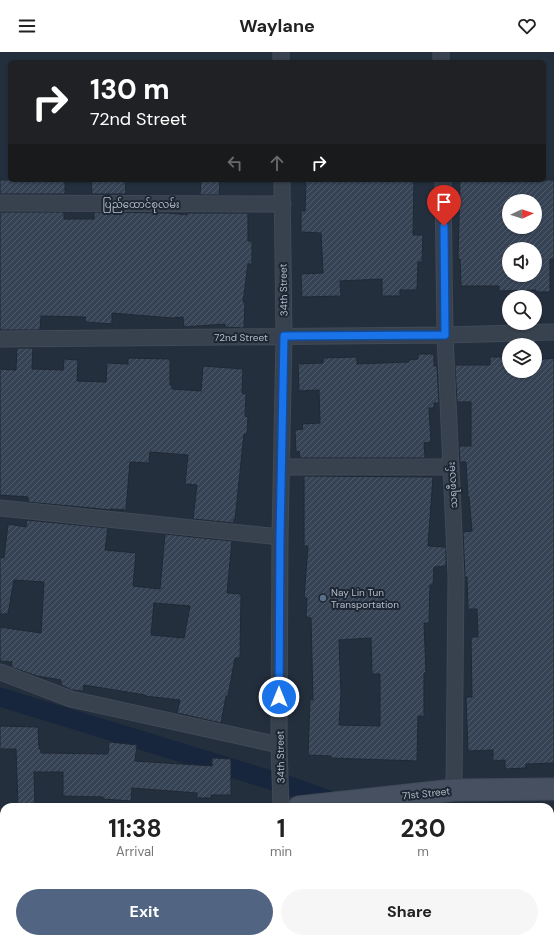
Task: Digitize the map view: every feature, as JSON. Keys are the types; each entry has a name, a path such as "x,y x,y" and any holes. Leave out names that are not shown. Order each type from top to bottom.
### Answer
{"main road":[{"name":"71st Street","path":"341,803 454,790 554,789"}],"street":[{"name":"34th Street","path":"281,800 279,749 280,537 284,336 282,182"},
{"name":"သရဖီလမ်း","path":"443,182 445,335 456,577 454,790"},
{"name":"ပြည်ထောင်စုလမ်း","path":"0,203 282,204"},
{"name":"72nd Street","path":"0,339 445,335 554,332"},
{"path":"282,467 451,467"},
{"path":"0,508 280,537"},
{"path":"0,672 71,699 279,749"}],"building":[{"path":"0,180 8,180 8,182 65,182 65,194 0,194"},
{"path":"546,180 554,180 554,259 550,259 550,292 542,292 542,290 499,291 499,286 461,286 460,259 458,259 460,182 546,182"},
{"path":"91,182 125,182 126,194 92,194"},
{"path":"201,182 220,182 219,195 200,195"},
{"path":"306,182 414,182 413,235 423,235 422,262 418,262 417,290 400,290 400,296 382,296 382,279 340,281 341,296 302,297 301,274 323,273 321,233 301,232 301,211 305,211"},
{"path":"0,212 64,212 64,219 94,219 94,212 169,213 187,215 187,213 248,213 248,241 252,241 252,264 248,264 243,302 245,302 244,328 225,327 225,324 184,327 183,317 172,318 112,313 112,324 85,322 86,317 41,316 40,330 0,330"},
{"path":"17,348 33,348 32,369 63,370 64,359 78,360 77,381 106,382 107,363 128,364 128,358 170,359 170,385 172,385 172,389 201,391 203,366 243,369 242,393 246,394 245,416 248,417 247,434 244,434 235,520 234,519 233,523 193,519 197,485 185,484 188,455 150,452 149,463 130,462 126,510 111,510 28,502 28,497 0,495 0,369 16,370"},
{"path":"418,354 434,354 434,366 437,366 439,403 434,403 434,408 429,408 431,442 424,443 425,458 300,458 299,451 296,452 295,430 303,429 302,424 320,423 319,390 299,391 298,364 323,363 323,358 357,357 357,364 409,362 409,360 418,359"},
{"path":"490,357 502,357 502,378 542,378 542,359 554,358 554,763 526,764 526,768 505,769 505,760 493,761 493,750 468,751 466,697 472,697 471,637 478,637 477,609 468,609 463,532 472,531 466,462 460,462 459,446 471,446 471,402 457,402 455,365 490,365"},
{"path":"304,476 433,477 428,546 446,547 446,566 434,567 433,585 430,585 429,623 424,623 426,673 424,673 424,716 418,716 417,761 331,758 331,756 308,755 310,700 313,700 311,618 306,617 307,598 304,598 308,546 304,546","holes":["371,638 372,674 380,674 380,726 339,725 341,695 339,640"]},
{"path":"27,520 108,528 105,550 136,553 133,586 160,589 165,534 232,541 227,593 241,594 240,658 235,658 221,723 177,713 180,700 145,696 84,685 83,691 72,690 61,685 61,680 37,676 11,667 12,662 0,661 0,627 41,633 44,582 14,580 8,614 0,614 0,557 4,558 8,524 26,527","holes":["154,603 190,606 184,638 151,635"]},
{"path":"0,726 38,727 39,749 41,749 41,753 108,754 109,742 137,745 135,761 212,766 212,758 231,759 231,795 211,795 211,798 197,798 197,793 132,788 131,801 103,799 103,797 63,796 63,772 34,772 35,803 18,803 16,749 0,749"}],"waterway":[{"path":"0,697 290,786 336,803"}],"place":[{"name":"Nay Lin Tun Transportation","path":"323,598"}],"route":[{"path":"279,697 280,537 284,336 445,335 444,226"}]}
